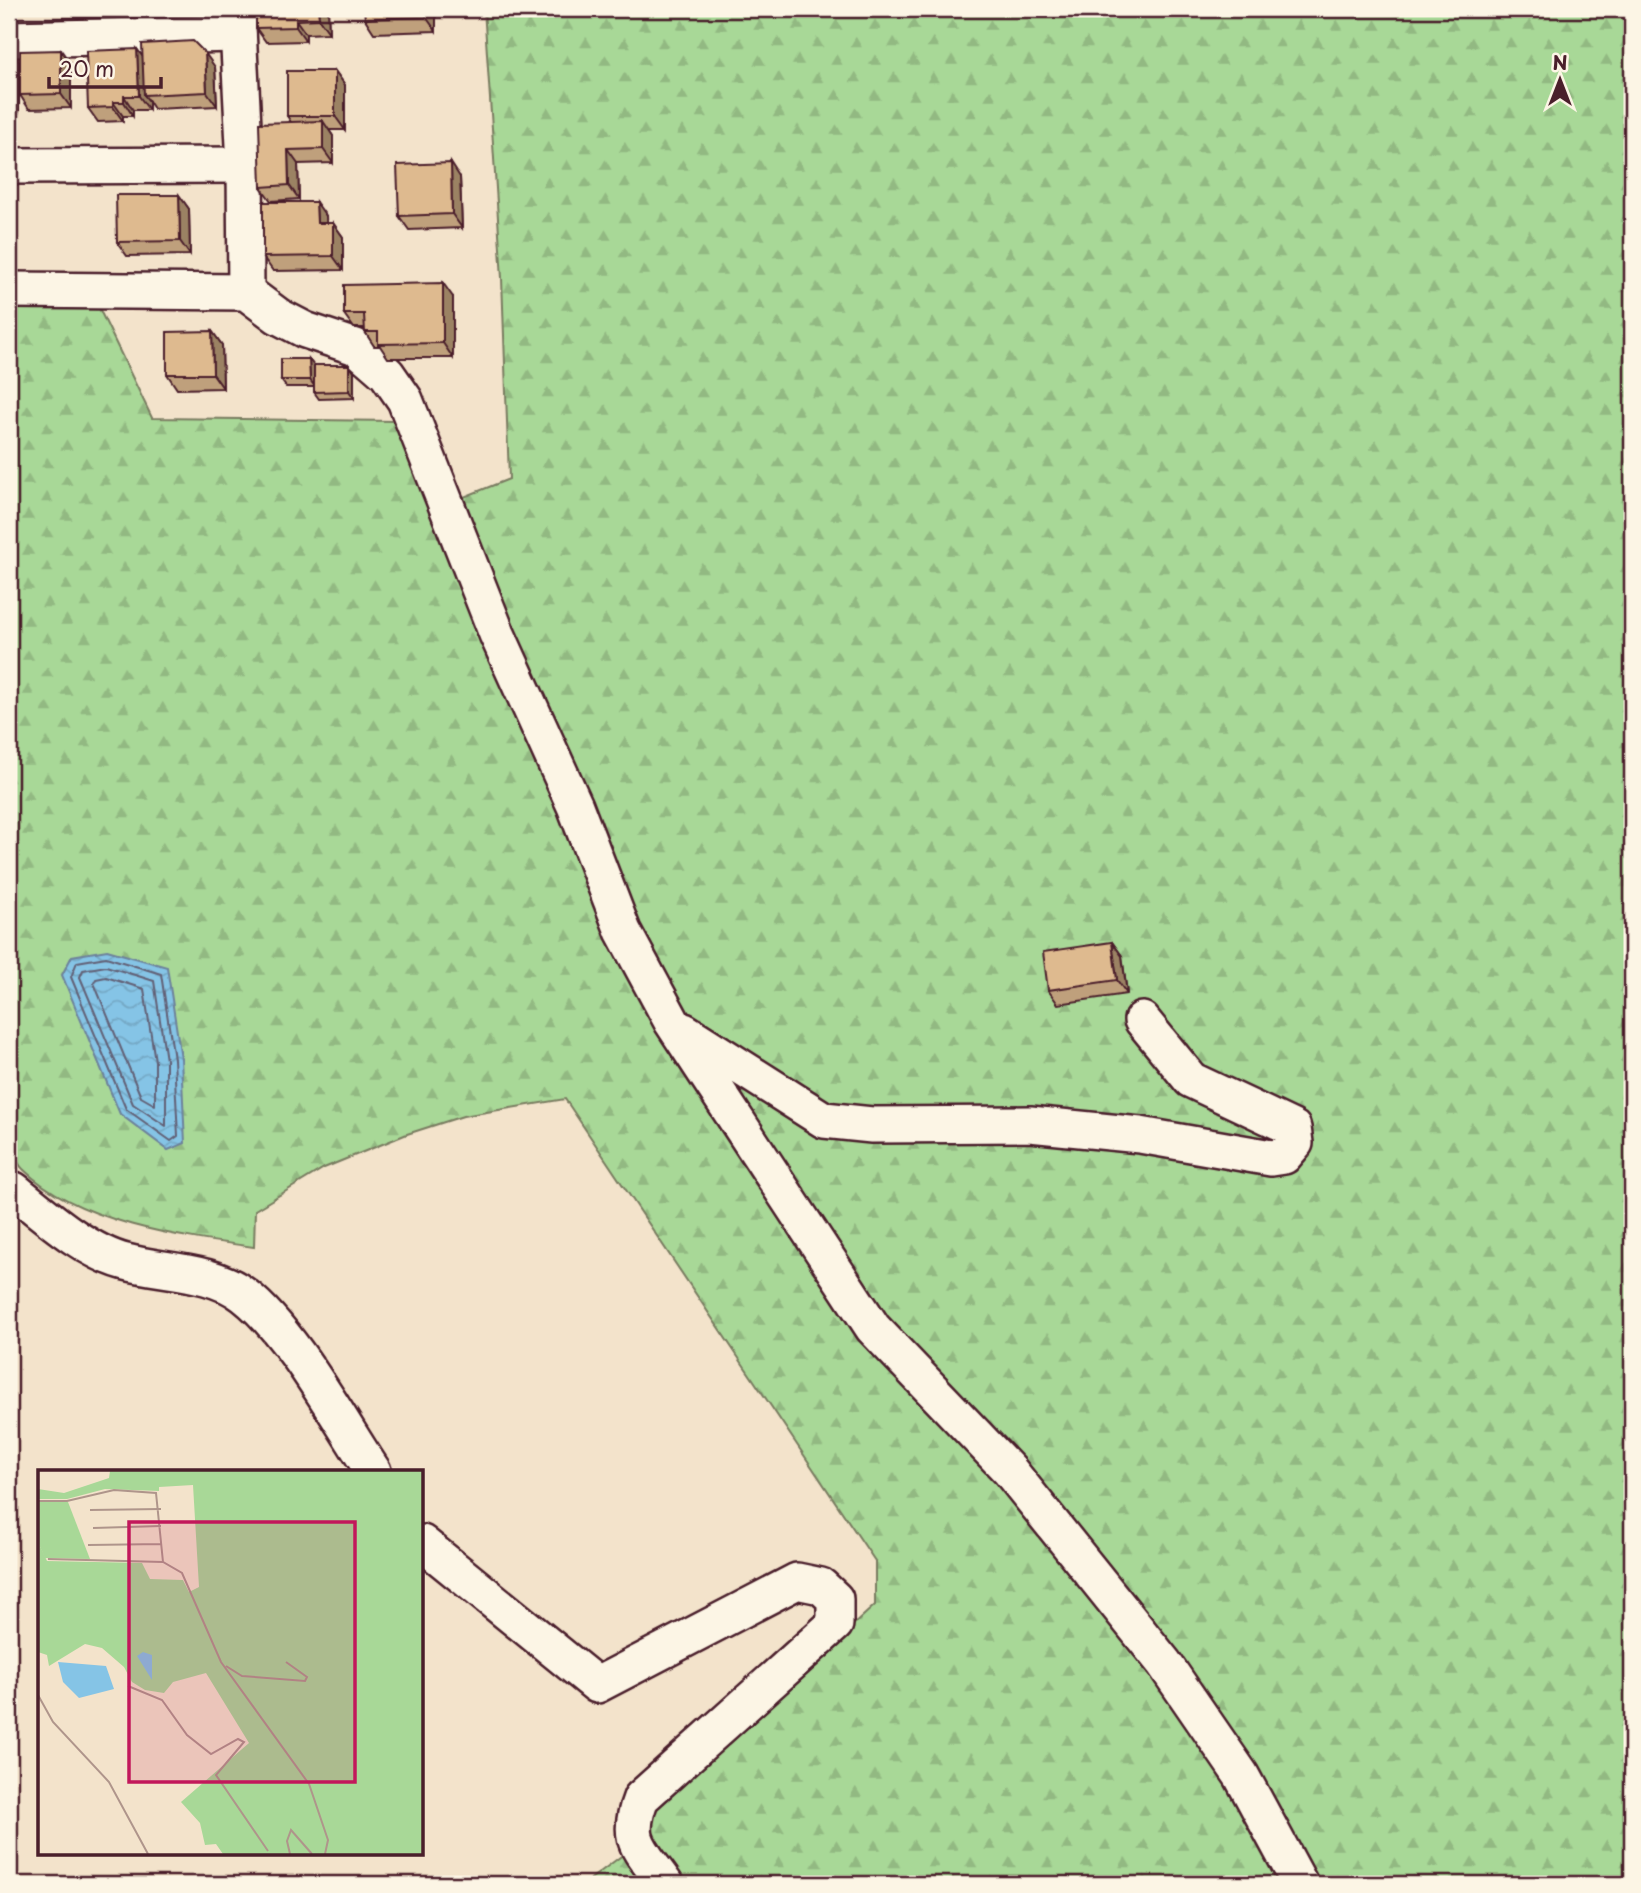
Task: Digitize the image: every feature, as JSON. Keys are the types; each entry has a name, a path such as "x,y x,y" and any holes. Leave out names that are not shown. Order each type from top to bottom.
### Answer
{"street":[{"path":"9,39 238,22 245,165 246,292"},
{"path":"9,166 245,165"},
{"path":"9,290 246,292 278,316 305,330 356,347 387,374 405,400 498,634 575,806 623,931 672,1023 873,1328 1010,1471 1164,1663 1241,1776 1300,1884"},
{"path":"672,1023 824,1120 872,1125 1030,1124 1140,1135 1271,1158 1284,1156 1295,1143 1293,1128 1191,1080 1142,1020"},
{"path":"9,1190 14,1190 66,1232 123,1262 204,1277 242,1294 276,1326 372,1470"},
{"path":"424,1546 597,1685 797,1581 821,1586 835,1599 835,1623 641,1798 632,1820 633,1838 665,1884"}],"green space":[{"path":"484,9 1632,9 1632,1884 584,1884 644,1839 652,1809 875,1605 875,1561 565,1099 463,1116 407,1134 324,1168 255,1210 254,1247 163,1232 101,1215 72,1203 46,1187 18,1163 9,1141 9,300 96,302 152,418 397,421 434,509 509,479 502,278"}],"water":[{"path":"107,950 167,967 181,1058 185,1143 168,1150 120,1114 62,975 72,956"}],"building":[{"path":"256,9 318,9 319,19 296,20 296,27 256,28"},
{"path":"364,9 426,9 426,17 365,19"},
{"path":"193,41 205,53 207,92 144,95 142,44"},
{"path":"137,49 139,96 124,96 124,102 113,102 113,107 88,108 86,51"},
{"path":"61,50 61,94 20,95 20,51"},
{"path":"287,71 335,71 335,116 287,116"},
{"path":"323,121 323,149 288,150 289,185 261,187 259,123"},
{"path":"451,163 452,214 399,216 397,165"},
{"path":"116,195 179,195 180,241 117,242"},
{"path":"263,202 316,202 317,223 333,223 333,256 263,257"},
{"path":"443,283 443,343 378,344 378,332 365,332 364,314 344,314 344,285"},
{"path":"212,331 213,374 167,374 167,332"},
{"path":"281,359 309,359 310,380 281,380"},
{"path":"314,365 349,365 349,391 314,392"},
{"path":"1112,942 1117,980 1048,990 1043,952"}]}
